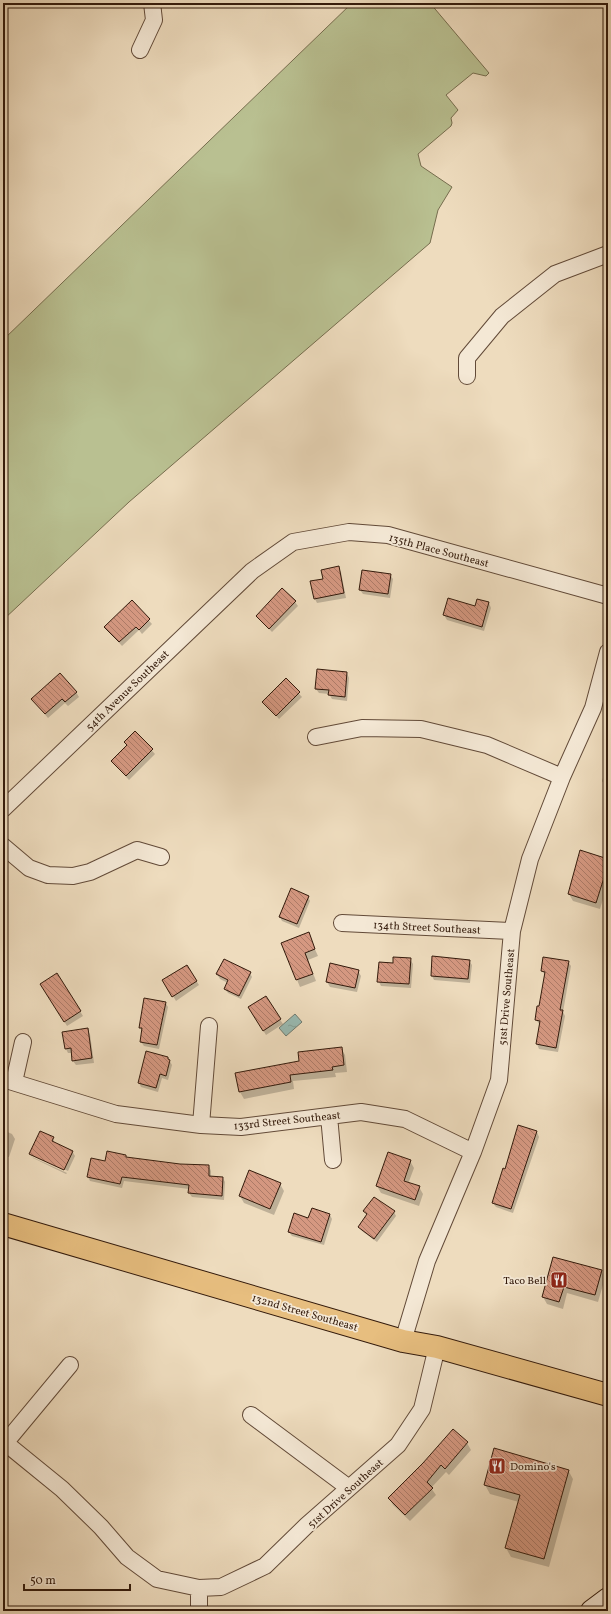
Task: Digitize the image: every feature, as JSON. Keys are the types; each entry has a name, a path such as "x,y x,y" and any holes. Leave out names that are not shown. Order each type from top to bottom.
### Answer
{"main road":[{"name":"132nd Street Southeast","path":"3,1224 403,1341 437,1347 608,1395"},
{"path":"592,1611 608,1599"}],"street":[{"path":"140,50 154,20 152,3"},
{"path":"467,376 467,358 502,316 555,274 608,254"},
{"name":"135th Place Southeast","path":"252,571 293,542 349,532 388,535 608,596"},
{"name":"54th Avenue Southeast","path":"3,809 252,571"},
{"name":"51st Drive Southeast","path":"403,1341 427,1261 473,1152 499,1080 512,931 530,859 562,777 593,708 608,652"},
{"path":"316,737 362,728 420,729 487,745 562,777"},
{"path":"3,846 29,868 48,875 73,876 90,872 137,850 161,857"},
{"name":"134th Street Southeast","path":"342,923 512,931"},
{"path":"202,1125 209,1026"},
{"path":"9,1081 23,1042"},
{"name":"133rd Street Southeast","path":"9,1081 116,1114 202,1125 242,1127 361,1112 405,1119 473,1152"},
{"path":"329,1116 333,1160"},
{"name":"51st Drive Southeast","path":"4,1442 62,1489 101,1527 127,1557 157,1579 200,1588 221,1587 265,1566 398,1445 422,1409 437,1347"},
{"path":"4,1442 70,1366"},
{"path":"251,1416 349,1488"},
{"path":"199,1611 200,1588"}],"green space":[{"path":"352,3 430,3 489,73 486,76 473,73 446,95 458,110 451,118 451,126 418,154 421,166 452,187 438,210 430,243 129,502 3,620 3,340"}],"water":[{"path":"295,1014 302,1022 286,1036 279,1028"}],"building":[{"path":"339,566 344,593 314,599 310,581 323,579 321,570"},
{"path":"362,570 391,574 388,594 359,590"},
{"path":"282,588 296,601 269,629 256,616"},
{"path":"448,598 475,606 477,599 489,602 482,627 443,615"},
{"path":"132,600 150,619 139,630 136,627 119,642 104,627"},
{"path":"317,669 347,672 345,697 328,695 329,690 315,689"},
{"path":"60,673 77,692 65,702 62,699 45,714 31,699"},
{"path":"286,678 300,692 276,716 262,702"},
{"path":"135,731 153,749 126,776 111,761 127,745 124,742"},
{"path":"580,850 608,859 608,865 596,903 568,894"},
{"path":"291,888 309,896 297,924 279,917"},
{"path":"309,932 315,949 305,953 313,974 296,980 281,943"},
{"path":"432,956 470,960 468,979 431,976"},
{"path":"393,957 411,958 409,984 377,982 379,962 393,963"},
{"path":"543,957 569,961 560,1010 563,1010 556,1048 536,1044 540,1021 535,1020 545,972 541,971"},
{"path":"224,959 251,972 239,996 224,989 228,980 216,974"},
{"path":"330,963 359,970 355,988 326,982"},
{"path":"187,965 197,981 172,997 162,980"},
{"path":"57,973 81,1011 64,1022 40,984"},
{"path":"266,996 281,1019 263,1031 248,1007"},
{"path":"144,998 166,1002 157,1045 140,1042 142,1028 139,1028"},
{"path":"88,1028 92,1058 72,1061 71,1048 65,1049 62,1032"},
{"path":"342,1047 344,1065 332,1067 333,1070 290,1075 291,1082 239,1092 235,1073 299,1061 298,1052"},
{"path":"146,1051 168,1057 170,1060 166,1076 160,1074 156,1088 138,1083"},
{"path":"518,1125 537,1131 511,1209 492,1203 503,1168 505,1169"},
{"path":"40,1131 54,1137 52,1141 73,1151 64,1170 29,1154"},
{"path":"107,1151 126,1155 126,1157 180,1164 209,1165 209,1176 223,1177 222,1196 188,1193 189,1185 122,1177 120,1184 87,1177 91,1158 105,1161"},
{"path":"388,1152 411,1160 404,1181 420,1186 415,1200 376,1186"},
{"path":"249,1170 281,1183 270,1209 239,1196"},
{"path":"374,1197 395,1211 374,1239 358,1227 367,1214 363,1211"},
{"path":"312,1208 330,1214 321,1242 288,1232 294,1213 308,1218"},
{"path":"553,1257 602,1270 595,1295 564,1287 559,1302 542,1297"},
{"path":"453,1429 468,1442 445,1469 441,1465 427,1482 433,1488 405,1515 388,1498 423,1463"},
{"path":"494,1448 569,1470 544,1559 505,1548 520,1495 484,1485"}],"place":[{"name":"Taco Bell","path":"559,1280"},
{"name":"Domino's","path":"497,1466"}]}
